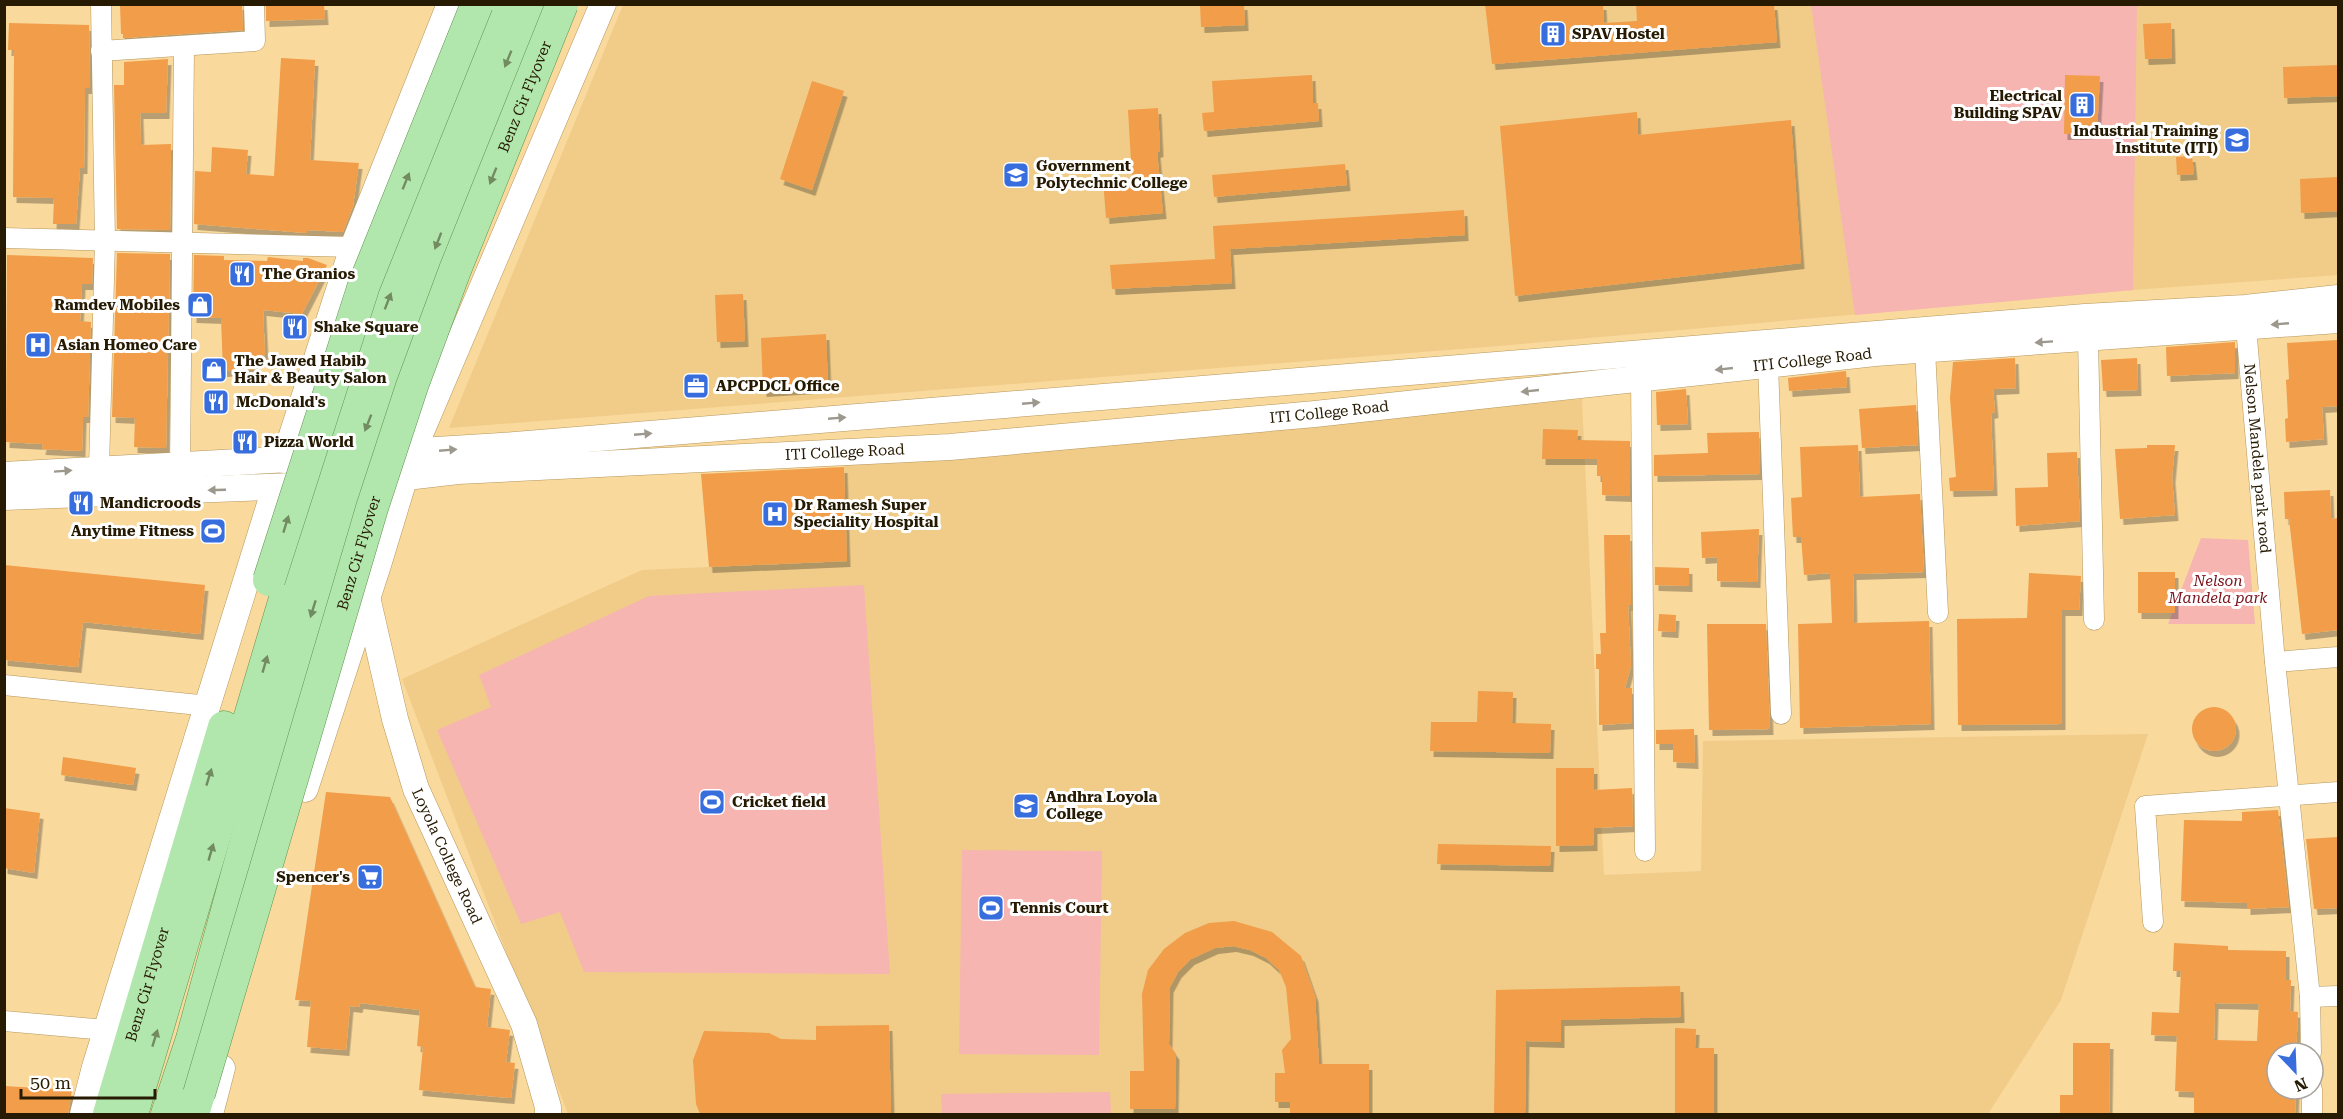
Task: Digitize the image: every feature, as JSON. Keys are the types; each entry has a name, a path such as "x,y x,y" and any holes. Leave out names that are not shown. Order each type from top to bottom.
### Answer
{"main road":[{"name":"Benz Cir Flyover","path":"109,1114 269,580 364,285 477,4"},
{"path":"132,1114 338,470 503,4"},
{"path":"167,1114 192,1039 278,724 338,470 530,4"},
{"name":"Benz Cir Flyover","path":"200,1108 372,508 412,386 455,270 562,4"}],"street":[{"path":"99,469 105,240 101,4"},
{"path":"101,51 255,41 254,4"},
{"path":"284,460 353,247 450,4"},
{"path":"200,1108 242,994 412,453 603,4"},
{"path":"180,466 180,243 184,47"},
{"path":"4,238 353,247"},
{"name":"ITI College Road","path":"338,470 404,478 458,471 708,457 950,447 1315,414 1768,364 2088,339 2246,318 2338,298"},
{"name":"ITI College Road","path":"338,470 412,453 2074,318 2338,320"},
{"name":"Nelson Mandela park road","path":"2246,318 2275,662 2310,997 2311,1041"},
{"path":"2088,339 2094,620"},
{"path":"1925,350 1938,613"},
{"path":"1768,364 1781,714"},
{"path":"1641,378 1645,851"},
{"path":"4,475 284,460 338,470"},
{"path":"4,497 275,488 338,470"},
{"path":"83,1114 106,1030 209,706 275,488"},
{"name":"Loyola College Road","path":"367,597 395,719 416,789 524,1024 550,1112"},
{"path":"2275,662 2338,657"},
{"path":"4,686 209,706"},
{"path":"2153,922 2145,806 2338,792"},
{"path":"2310,997 2338,996"},
{"path":"4,1021 106,1030"}],"shaded area":[{"path":"623,5 2338,5 2338,275 2133,290 1499,346 449,428"},
{"name":"Andhra Loyola College","path":"1582,399 1604,875 1701,871 1703,741 2148,734 2061,1000 1988,1114 568,1114 402,679 642,570 846,561 844,458"}],"green space":[{"path":"1811,5 2137,5 2133,290 1855,315"},
{"name":"Nelson Mandela park","path":"2201,538 2248,540 2255,624 2168,624"},
{"path":"864,585 890,974 584,972 560,912 521,924 437,730 491,707 479,675 649,596"},
{"path":"962,850 1102,851 1099,1055 959,1054"},
{"path":"1110,1092 1111,1114 942,1114 941,1094"}],"building":[{"path":"120,4 242,4 243,30 123,38"},
{"path":"266,4 324,4 325,19 266,21"},
{"path":"1200,4 1244,4 1245,25 1201,27"},
{"path":"1485,4 1603,4 1604,23 1637,21 1636,4 1774,4 1777,42 1492,64"},
{"path":"9,23 89,25 90,88 85,88 84,168 80,168 76,224 53,224 54,198 13,197 14,50 8,50"},
{"path":"2171,23 2172,58 2145,59 2143,24"},
{"path":"281,58 315,60 310,160 359,163 353,206 343,232 307,230 307,233 194,224 195,171 211,172 212,147 248,150 246,174 274,176"},
{"path":"168,59 166,113 140,113 141,145 171,144 170,230 117,229 114,85 124,85 124,62"},
{"path":"2338,65 2338,96 2284,98 2283,67"},
{"path":"1312,75 1313,103 1318,103 1319,121 1204,131 1202,113 1214,112 1212,81"},
{"name":"Electrical Building SPAV","path":"2065,75 2100,76 2097,133 2064,134"},
{"path":"812,81 844,91 812,190 780,179"},
{"path":"1158,108 1160,151 1157,152 1163,213 1106,218 1103,180 1132,178 1128,110"},
{"path":"1637,112 1638,135 1791,120 1801,263 1515,296 1500,126"},
{"path":"2192,156 2194,174 2177,175 2176,157"},
{"path":"1345,164 1347,185 1214,197 1212,175"},
{"path":"2338,177 2338,211 2301,213 2300,179"},
{"path":"1464,210 1465,235 1230,249 1232,283 1112,289 1110,265 1215,259 1213,226"},
{"path":"117,253 170,254 166,448 134,447 135,418 112,417"},
{"path":"7,255 93,258 92,284 82,284 80,321 91,322 88,417 83,417 82,451 42,449 43,444 6,442"},
{"path":"194,255 224,256 224,260 267,261 268,257 303,261 303,258 308,258 327,265 302,314 263,310 265,355 255,356 256,369 223,371 221,318 193,317"},
{"path":"743,294 745,341 717,342 715,295"},
{"path":"826,334 828,387 763,391 761,338"},
{"path":"2338,340 2338,406 2322,407 2324,439 2286,442 2285,419 2288,418 2286,380 2289,379 2287,343"},
{"path":"2235,342 2235,373 2167,376 2166,347"},
{"path":"2015,358 2016,388 1993,389 1995,412 1991,413 1994,490 1950,491 1949,478 1956,477 1950,398 1953,362"},
{"path":"2137,358 2138,390 2103,391 2101,360"},
{"path":"1846,371 1847,387 1789,391 1788,378"},
{"path":"1686,389 1688,424 1657,425 1656,392"},
{"path":"1916,405 1918,445 1862,448 1859,409"},
{"path":"1543,429 1578,430 1577,440 1630,441 1630,496 1602,495 1602,476 1597,476 1597,459 1542,459"},
{"path":"1759,432 1760,474 1654,476 1654,455 1708,453 1707,433"},
{"path":"1858,445 1860,497 1920,494 1924,572 1853,574 1854,623 1929,621 1931,724 1800,728 1798,624 1832,623 1830,573 1804,575 1801,537 1793,537 1791,498 1802,497 1800,447"},
{"path":"2147,445 2175,445 2172,477 2175,515 2120,519 2115,449 2147,448"},
{"path":"2077,452 2080,521 2016,526 2015,488 2048,487 2047,453"},
{"name":"Dr Ramesh Super Speciality Hospital","path":"844,467 847,561 709,567 701,474"},
{"path":"2330,490 2331,519 2338,518 2338,630 2302,634 2289,519 2285,519 2284,492"},
{"path":"1759,529 1757,582 1717,581 1717,557 1702,558 1701,532"},
{"path":"1604,535 1630,535 1631,605 1628,605 1631,666 1625,688 1632,688 1632,723 1599,725 1599,669 1596,669 1596,654 1601,654 1600,633 1606,633"},
{"path":"4,565 205,585 200,634 83,622 78,667 4,660"},
{"path":"1655,567 1689,568 1689,586 1655,585"},
{"path":"2138,572 2175,572 2175,613 2138,613"},
{"path":"2029,573 2081,576 2079,610 2062,610 2062,724 1958,725 1957,619 2027,618"},
{"path":"1659,614 1676,615 1675,632 1658,631"},
{"path":"1707,624 1766,624 1770,729 1709,730"},
{"path":"1478,691 1513,692 1512,723 1551,724 1550,753 1430,751 1431,722 1477,722"},
{"path":"2214,707 2223,708 2230,713 2235,720 2235,738 2230,745 2223,750 2214,751 2205,750 2198,745 2193,738 2192,729 2193,720 2198,713 2205,708"},
{"path":"1694,729 1695,763 1673,762 1673,744 1656,744 1656,730"},
{"path":"63,757 136,768 133,785 61,775"},
{"path":"1556,768 1594,768 1594,790 1632,788 1633,826 1594,828 1594,845 1556,846"},
{"path":"326,792 390,797 475,987 491,989 487,1027 510,1030 506,1062 515,1063 511,1098 419,1090 423,1047 417,1046 420,1010 360,1003 359,1007 350,1006 346,1050 307,1047 311,1001 295,1000"},
{"path":"4,808 40,813 34,873 4,868"},
{"path":"2278,810 2289,907 2247,909 2247,903 2181,901 2184,820 2242,821 2242,812"},
{"path":"2338,837 2338,908 2314,909 2306,839"},
{"path":"1438,844 1551,846 1550,866 1437,864"},
{"path":"1234,921 1272,932 1301,956 1315,996 1319,1064 1369,1064 1369,1113 1290,1114 1290,1102 1275,1102 1275,1073 1285,1073 1282,1050 1291,1039 1286,987 1279,970 1266,958 1250,950 1233,946 1215,948 1191,959 1178,972 1170,987 1169,1044 1176,1054 1175,1109 1130,1109 1130,1071 1144,1071 1142,994 1148,970 1164,949 1185,933 1209,923"},
{"path":"2174,943 2228,946 2228,950 2286,951 2286,980 2291,980 2290,1011 2298,1012 2297,1041 2265,1041 2265,1101 2296,1101 2295,1114 2194,1114 2194,1092 2175,1091 2177,1036 2151,1035 2152,1012 2179,1013 2181,971 2173,971","holes":["2215,1003 2259,1004 2257,1041 2214,1040"]},
{"path":"1680,986 1681,1017 1561,1020 1561,1042 1526,1041 1525,1114 1494,1114 1496,990"},
{"path":"889,1025 891,1114 700,1114 696,1104 693,1060 704,1031 769,1033 781,1039 816,1040 816,1026"},
{"path":"1675,1028 1696,1029 1695,1048 1714,1048 1714,1114 1675,1114"},
{"path":"2073,1043 2110,1043 2109,1114 2060,1114 2060,1095 2073,1095"},
{"path":"4,1086 72,1090 68,1114 4,1114"}],"place":[{"name":"SPAV Hostel","path":"1553,34"},
{"name":"Electrical Building SPAV","path":"2082,105"},
{"name":"Industrial Training Institute (ITI)","path":"2237,140"},
{"name":"Government Polytechnic College","path":"1016,175"},
{"name":"The Granios","path":"242,274"},
{"name":"Ramdev Mobiles","path":"200,305"},
{"name":"Shake Square","path":"295,327"},
{"name":"Asian Homeo Care","path":"38,345"},
{"name":"The Jawed Habib Hair & Beauty Salon","path":"214,370"},
{"name":"APCPDCL Office","path":"696,386"},
{"name":"McDonald's","path":"216,402"},
{"name":"Pizza World","path":"245,442"},
{"name":"Mandicroods","path":"81,503"},
{"name":"Dr Ramesh Super Speciality Hospital","path":"775,514"},
{"name":"Anytime Fitness","path":"213,531"},
{"name":"Cricket field","path":"712,802"},
{"name":"Andhra Loyola College","path":"1026,806"},
{"name":"Spencer's","path":"370,877"},
{"name":"Tennis Court","path":"991,908"}]}
